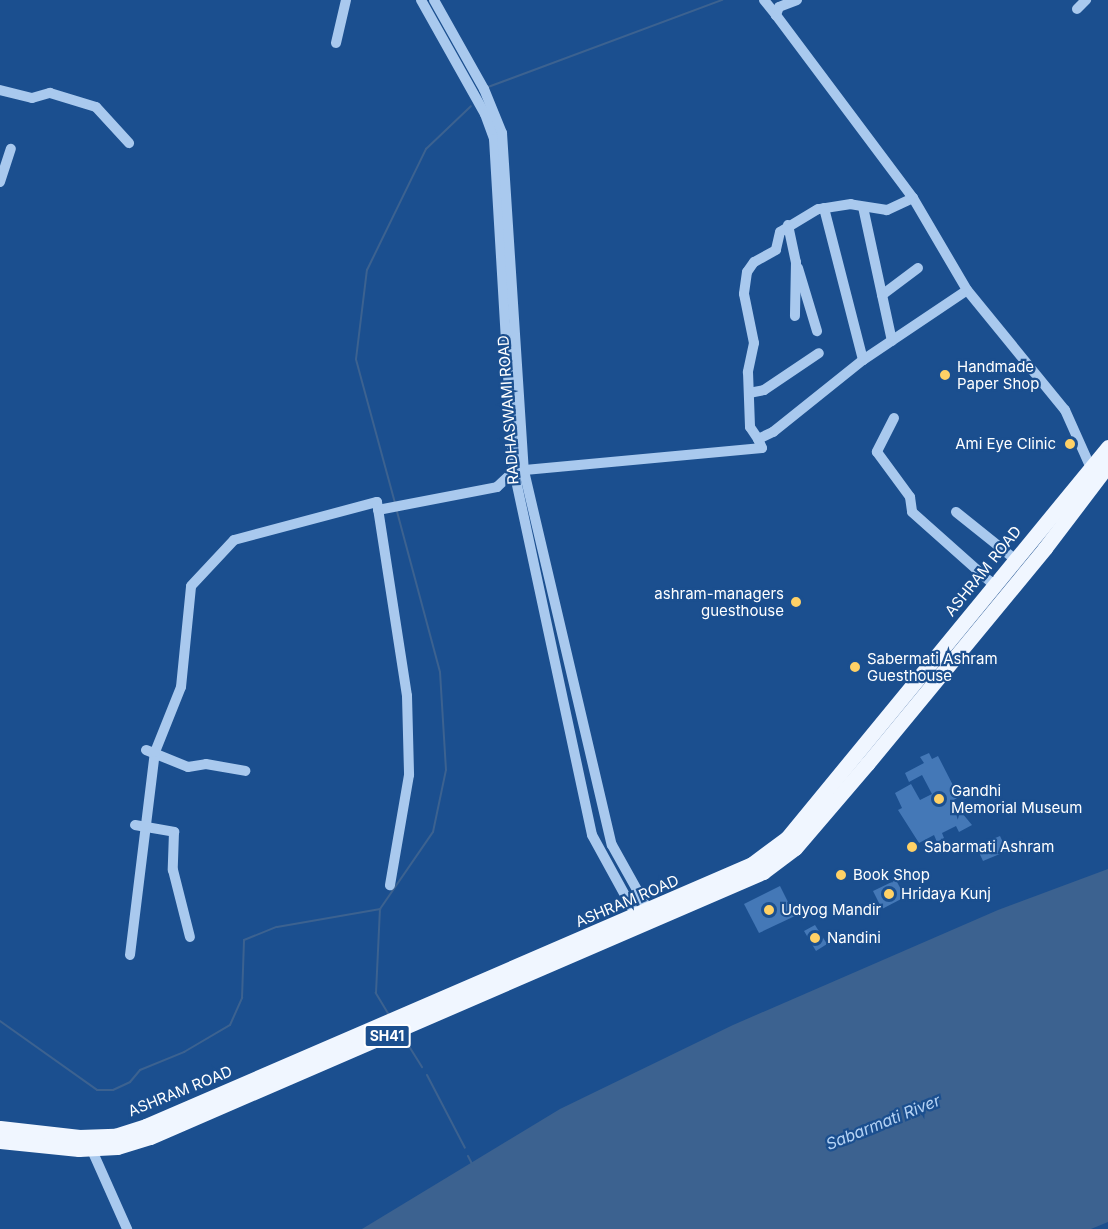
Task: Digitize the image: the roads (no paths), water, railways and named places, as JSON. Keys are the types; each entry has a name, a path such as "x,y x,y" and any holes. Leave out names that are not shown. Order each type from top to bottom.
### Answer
{"main road":[{"name":"ASHRAM ROAD","path":"0,1141 90,1142 147,1126 646,919 776,856 938,679 1102,471 1108,447"},
{"name":"ASHRAM ROAD","path":"776,856 1016,560 1102,471"},
{"name":"ASHRAM ROAD","path":"0,1128 90,1142"}],"street":[{"path":"336,43 346,0"},
{"name":"RADHASWAMI ROAD","path":"421,0 502,133 509,196 519,471 592,835 646,919"},
{"name":"RADHASWAMI ROAD","path":"434,0 479,92"},
{"path":"764,0 913,198 967,290 1065,410 1102,471"},
{"path":"776,15 779,7 797,0"},
{"path":"1077,9 1086,0"},
{"path":"0,90 32,98 50,93 96,107 129,142"},
{"path":"0,182 11,149"},
{"path":"378,510 497,487 519,471 762,448 750,427 749,393 754,343 744,294 747,272 776,250 780,232 788,225 824,208 863,207 887,210 913,198"},
{"path":"863,207 892,341"},
{"path":"824,208 863,360"},
{"path":"788,225 796,262 817,331"},
{"path":"795,316 796,262"},
{"path":"882,295 918,268"},
{"path":"758,439 773,432 863,360 967,290"},
{"path":"749,393 764,390 819,354"},
{"path":"894,418 877,452 910,497 912,512 995,586"},
{"name":"RADHASWAMI ROAD","path":"519,471 612,845 646,919"},
{"path":"130,955 147,826 150,751 182,687 191,586 234,540 376,502 407,696 409,775 390,885"},
{"path":"956,512 1016,560"},
{"path":"150,751 188,767 206,764 245,771"},
{"path":"135,825 174,832 173,870 190,937"},
{"path":"90,1142 127,1229"}],"water":[{"name":"Sabarmati River","path":"1108,869 1108,1222 1091,1229 362,1229 560,1109 733,1025 998,910"}],"waterway":[{"path":"488,87 722,0"},
{"path":"395,503 356,359 367,270 426,149 471,106"},
{"path":"389,1015 376,993 380,909 433,832 446,770 440,672 397,511"},
{"path":"0,1021 97,1090 113,1090 130,1082 140,1070 184,1052 230,1025 242,998 244,940 277,927 380,909"},
{"path":"402,1035 422,1067"},
{"path":"427,1075 465,1148"},
{"path":"468,1156 472,1164"}],"place":[{"name":"Handmade Paper Shop","path":"945,375"},
{"name":"Ami Eye Clinic","path":"1070,444"},
{"name":"ashram-managers guesthouse","path":"796,602"},
{"name":"Sabermati Ashram Guesthouse","path":"855,667"},
{"name":"Gandhi Memorial Museum","path":"939,799"},
{"name":"Sabarmati Ashram","path":"912,847"},
{"name":"Book Shop","path":"841,875"},
{"name":"Hridaya Kunj","path":"889,894"},
{"name":"Udyog Mandir","path":"769,910"},
{"name":"Nandini","path":"815,938"}]}
